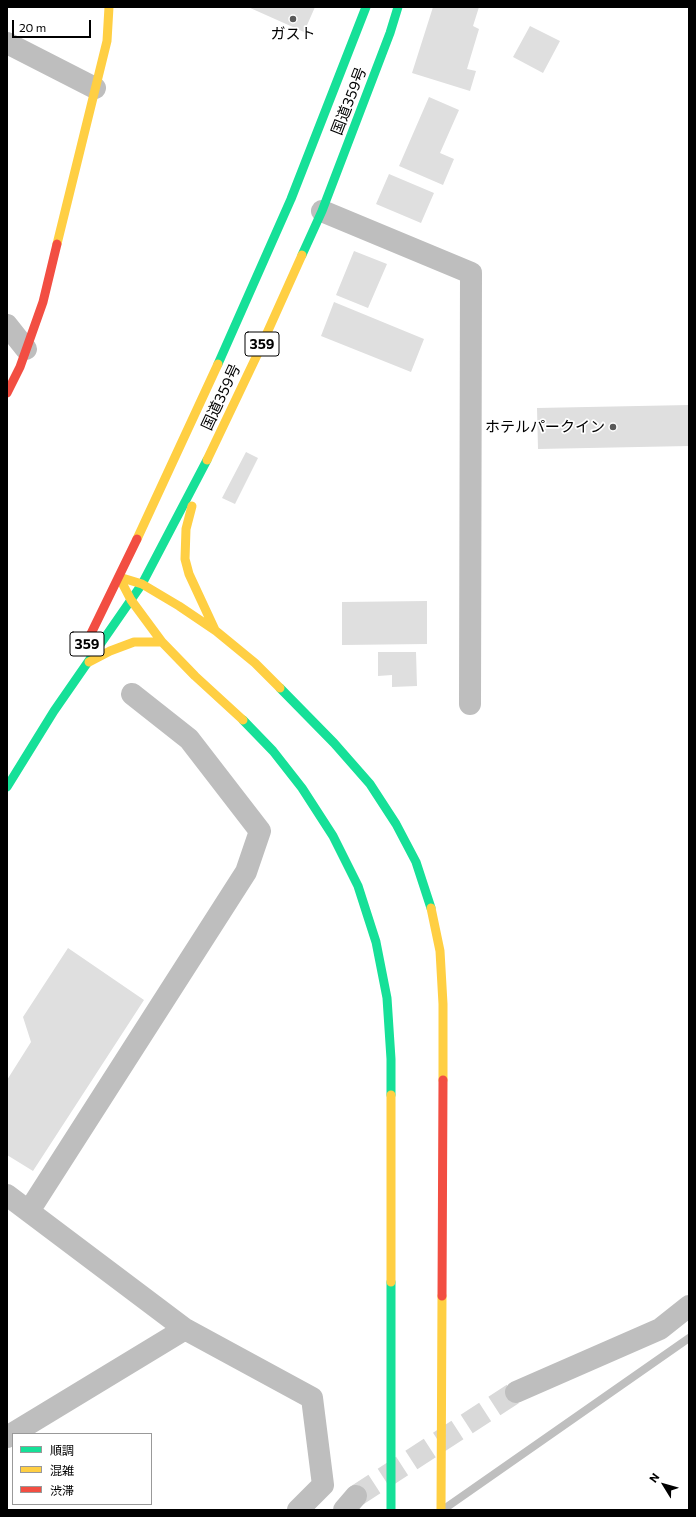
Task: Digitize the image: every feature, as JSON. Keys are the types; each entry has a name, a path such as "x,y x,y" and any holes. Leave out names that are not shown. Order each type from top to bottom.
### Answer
{"main road":[{"path":"7,393 20,367 43,302 107,41 110,7"},
{"name":"国道359号","path":"54,710 119,577 228,343 291,199 366,7"},
{"name":"国道359号","path":"7,787 54,710 142,584 200,474 258,353 322,211 390,33 398,7"},
{"path":"200,474 186,529 185,559 189,574 216,631"},
{"path":"119,577 142,584 179,606 216,631 255,663 334,743 370,784 396,824 416,862 431,907 440,951 444,1180 441,1510"},
{"path":"119,577 131,600 162,642 195,676 233,710 272,752 302,788 333,836 358,886 376,942 386,998 391,1059 391,1510"},
{"path":"88,662 110,651 134,642 162,642"}],"street":[{"path":"7,43 96,88"},
{"path":"322,211 471,273 470,704"},
{"path":"7,325 26,349"},
{"path":"29,1211 246,872 260,831 189,739 132,694"},
{"path":"7,1195 185,1329 312,1398 323,1485 298,1510"},
{"path":"516,1392 660,1329 689,1306"},
{"path":"14,1433 185,1329"}],"building":[{"name":"ガスト","path":"248,7 315,7 304,32"},
{"path":"433,7 479,7 473,26 479,29 467,69 476,71 470,91 412,73"},
{"path":"530,26 560,41 543,73 513,57"},
{"path":"429,97 459,110 440,153 454,159 443,185 399,166"},
{"path":"389,174 434,193 421,223 376,204"},
{"path":"354,251 387,264 368,308 336,295"},
{"path":"334,302 424,339 411,372 321,336"},
{"name":"ホテルパークイン","path":"689,405 689,446 538,449 537,408"},
{"path":"246,452 258,458 235,504 222,498"},
{"path":"427,601 427,644 342,645 342,602"},
{"path":"378,652 416,652 417,686 392,687 392,675 378,676"},
{"path":"68,948 144,1000 33,1171 7,1155 7,1080 31,1042 23,1017"}],"waterway":[{"path":"444,1509 689,1338"}],"tunnel":[{"path":"356,1496 516,1392"}],"traffic: fast":[{"path":"218,364 291,199 366,7"},
{"path":"302,255 322,211 390,33 398,7"},
{"path":"7,787 54,711 142,584 207,460"},
{"path":"280,688 334,743 370,784 396,824 416,862 431,908"},
{"path":"243,720 273,751 302,788 333,836 358,886 376,942 387,998 391,1059 391,1095"},
{"path":"391,1282 391,1510"}],"traffic: slow":[{"path":"57,244 107,41 109,7"},
{"path":"207,460 258,353 302,255"},
{"path":"137,539 218,364"},
{"path":"192,506 186,529 185,559 189,574 215,630"},
{"path":"119,577 142,584 179,606 216,631 255,663 280,688"},
{"path":"119,577 131,600 162,642 195,676 243,720"},
{"path":"89,662 110,651 134,642 162,642"},
{"path":"431,908 440,951 443,1004 443,1080"},
{"path":"391,1095 391,1282"},
{"path":"441,1510 442,1296"}],"traffic: jam":[{"path":"7,393 20,367 43,302 57,244"},
{"path":"84,648 137,539"},
{"path":"442,1296 443,1080"}],"place":[{"name":"ガスト","path":"293,19"},
{"name":"ホテルパークイン","path":"613,427"}]}
